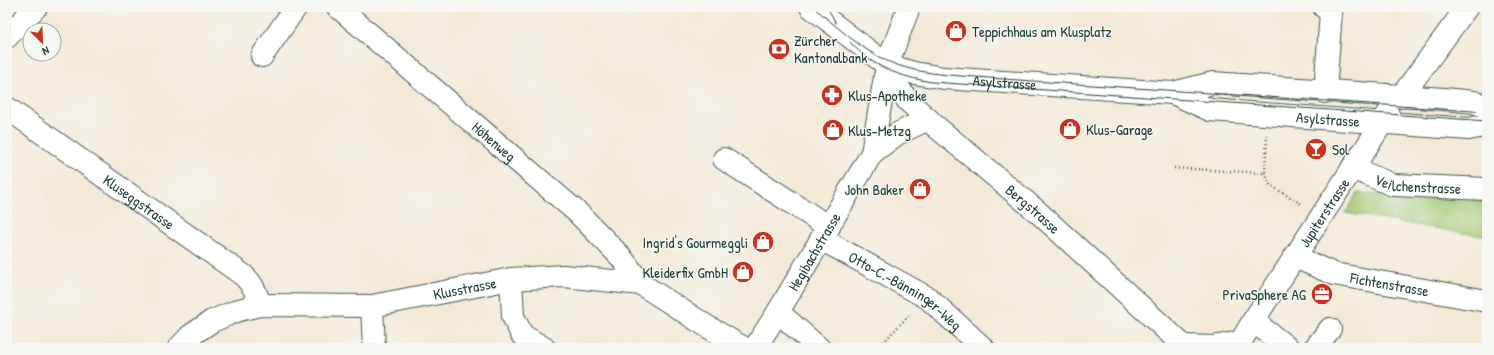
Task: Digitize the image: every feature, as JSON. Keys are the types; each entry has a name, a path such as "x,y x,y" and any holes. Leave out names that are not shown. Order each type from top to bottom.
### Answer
{"street":[{"path":"7,37 36,7"},
{"path":"262,56 296,7"},
{"name":"Höhenweg","path":"338,7 578,213 621,257 641,284"},
{"path":"811,7 887,65"},
{"name":"Hegibachstrasse","path":"872,154 887,65 909,7"},
{"name":"Jupiterstrasse","path":"1185,347 1238,345 1381,123 1467,7"},
{"path":"1325,92 1330,9"},
{"name":"Asylstrasse","path":"887,65 914,73 944,78 1173,93 1213,83 1325,92 1444,99 1474,102 1487,106"},
{"name":"Bergstrasse","path":"887,65 896,84 908,101 1039,213 1185,347"},
{"name":"Asylstrasse","path":"1173,93 1210,110 1470,129 1487,125"},
{"name":"Kluseggstrasse","path":"7,108 243,275 253,285 260,305"},
{"name":"Hegibachstrasse","path":"755,348 872,154 897,134 928,119"},
{"name":"Otto-C.-Bänninger-Weg","path":"724,159 825,233 928,298 983,348"},
{"name":"Veilchenstrasse","path":"1352,168 1393,185 1487,189"},
{"name":"Fichtenstrasse","path":"1295,257 1334,274 1487,301"},
{"name":"Klusstrasse","path":"178,348 190,336 212,321 239,310 260,305 372,306 511,279 564,276 641,284 744,348"},
{"path":"511,279 513,316 522,335 544,348"},
{"path":"372,306 374,348"},
{"path":"778,312 819,348"},
{"path":"1253,321 1288,348"},
{"path":"1315,348 1330,329"}],"path":[{"path":"1268,114 1265,173 1270,185 1304,206"},
{"path":"1174,168 1265,173"},
{"path":"878,348 914,310 932,314 938,307"}],"green space":[{"path":"1358,193 1487,200 1487,237 1345,213"}],"tram line":[{"path":"813,7 870,52 892,63 919,71 947,75 1487,112"},
{"path":"827,7 836,23"},
{"path":"850,42 868,58 887,70 932,82 1487,121"}],"place":[{"name":"Teppichhaus am Klusplatz","path":"956,31"},
{"name":"Zürcher Kantonalbank","path":"779,49"},
{"name":"Klus-Apotheke","path":"832,95"},
{"name":"Klus-Garage","path":"1070,129"},
{"name":"Klus-Metzg","path":"833,130"},
{"name":"Sol","path":"1316,149"},
{"name":"John Baker","path":"920,189"},
{"name":"Ingrid's Gourmeggli","path":"763,242"},
{"name":"Kleiderfix GmbH","path":"743,272"},
{"name":"PrivaSphere AG","path":"1322,294"}]}
